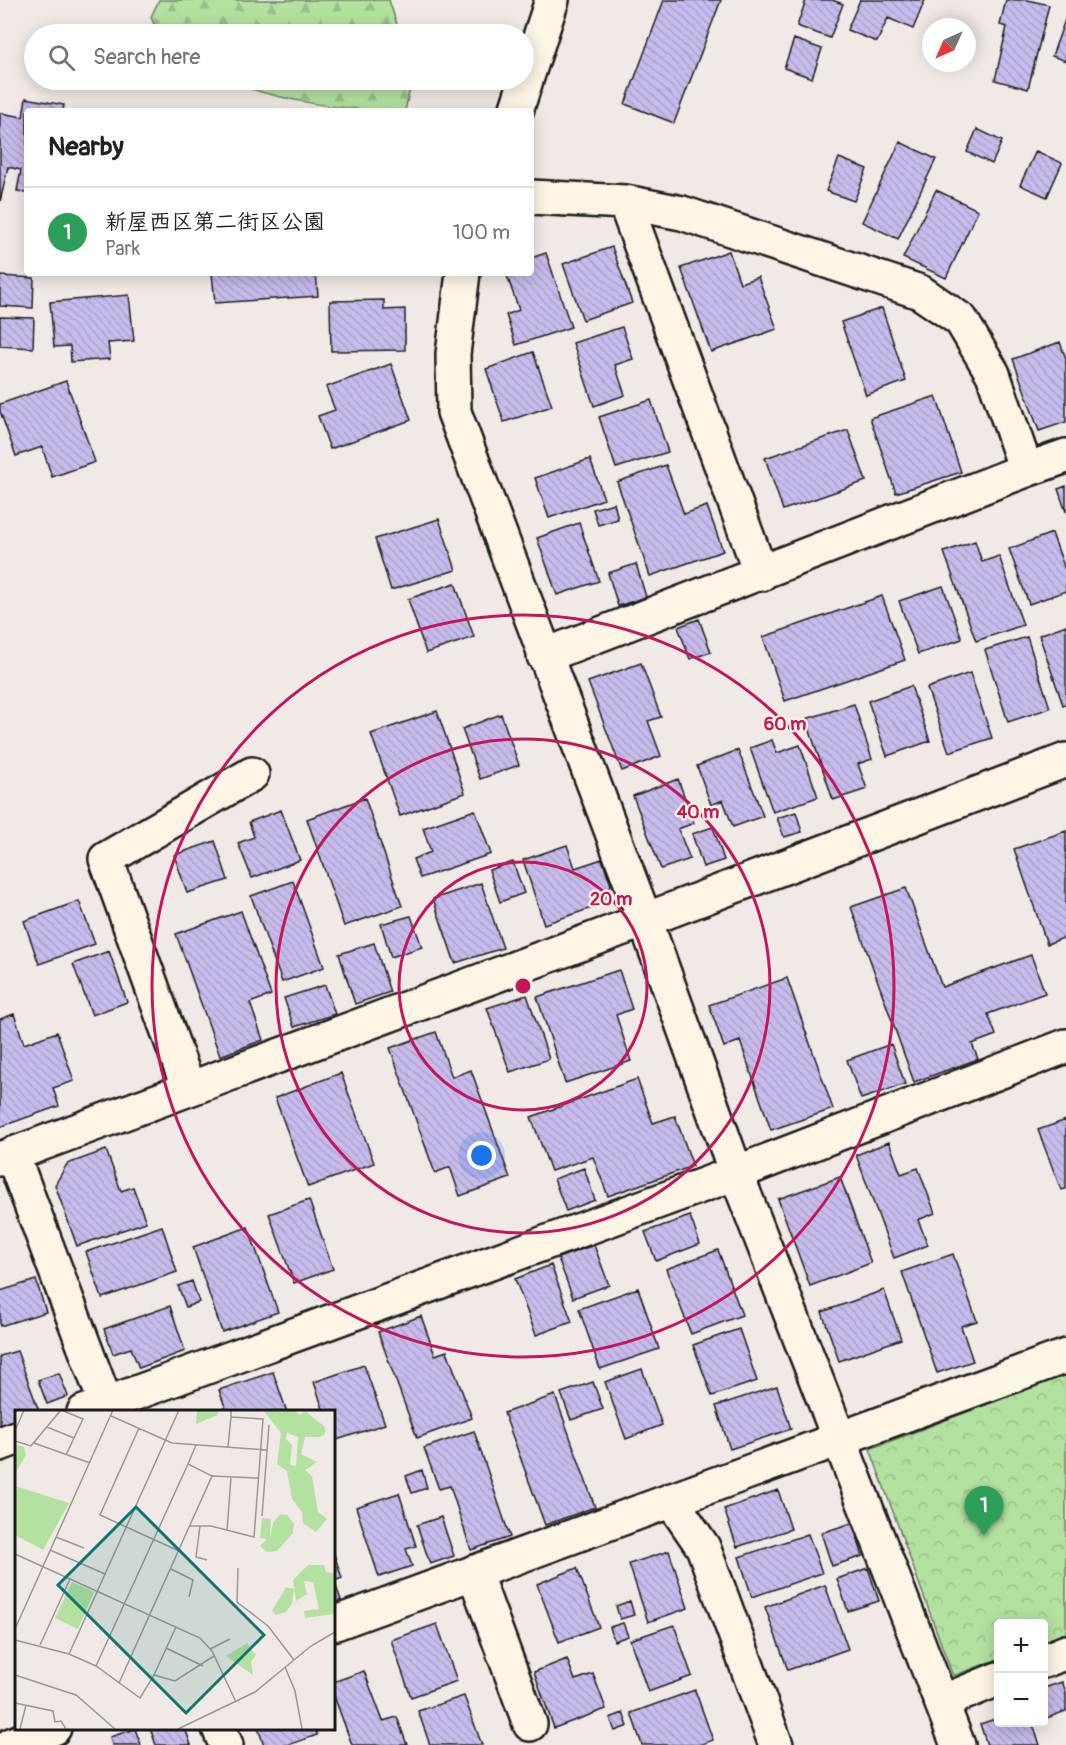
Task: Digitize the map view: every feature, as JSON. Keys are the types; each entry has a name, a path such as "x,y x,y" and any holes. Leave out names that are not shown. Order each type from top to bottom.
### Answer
{"street":[{"path":"534,56 552,0"},
{"path":"517,108 523,90"},
{"path":"534,197 625,202 682,213 920,292 961,320 993,374 1026,470"},
{"path":"625,202 760,574"},
{"path":"463,276 453,354 454,412 645,920 736,1173 958,1745"},
{"path":"544,656 1066,456"},
{"path":"1066,759 645,920 6,1156 100,1409 736,1173 1066,1046"},
{"path":"188,1087 106,860 252,774"},
{"path":"334,1624 1066,1356"},
{"path":"0,1444 15,1438"},
{"path":"671,1500 703,1547 777,1745"},
{"path":"474,1572 530,1724"},
{"path":"1048,1659 1066,1652"},
{"path":"942,1702 994,1681"},
{"path":"11,1745 49,1730"},
{"path":"220,1730 226,1745"}],"green space":[{"path":"159,0 389,0 397,24 154,24 151,17"},
{"path":"255,90 410,90 406,108 336,107"},
{"path":"1066,1374 1066,1634 1048,1641 1048,1619 994,1619 994,1661 953,1676 870,1449"}],"building":[{"path":"664,0 721,0 674,123 625,104"},
{"path":"806,0 832,0 843,4 830,38 797,26"},
{"path":"860,0 925,0 913,29 888,18 877,42 847,30"},
{"path":"1006,0 1028,0 1049,5 1028,89 995,80 1007,27 1000,25"},
{"path":"1066,17 1066,61 1052,56"},
{"path":"794,39 822,49 812,78 784,68"},
{"path":"26,98 64,105 64,108 24,108"},
{"path":"24,111 24,192 17,191 21,170 8,167 0,202 0,113 23,117"},
{"path":"977,129 1002,141 992,164 967,152"},
{"path":"900,142 936,159 898,239 862,222"},
{"path":"1036,151 1062,163 1047,197 1020,185"},
{"path":"839,158 867,169 854,201 826,191"},
{"path":"936,190 978,210 946,278 903,258"},
{"path":"612,247 632,303 583,320 563,264"},
{"path":"729,251 740,283 758,277 777,329 711,352 681,268"},
{"path":"546,253 571,327 516,345 506,315 519,310 507,276 534,276 534,257"},
{"path":"0,276 34,278 33,308 0,306"},
{"path":"212,276 316,276 318,296 215,303"},
{"path":"129,295 134,341 108,343 110,359 71,362 70,346 54,347 50,302"},
{"path":"384,300 384,310 405,309 405,350 331,351 330,301"},
{"path":"882,308 906,381 866,395 841,322"},
{"path":"0,317 34,318 33,348 0,346"},
{"path":"622,327 633,359 615,365 625,395 594,406 573,343"},
{"path":"1060,342 1066,359 1066,422 1039,431 1013,359"},
{"path":"533,352 552,406 504,422 486,369"},
{"path":"391,364 411,420 330,449 318,416 335,410 326,387"},
{"path":"66,381 95,462 52,477 42,447 16,456 0,411 0,404"},
{"path":"936,396 961,472 896,493 870,418"},
{"path":"651,400 668,452 616,468 599,417"},
{"path":"848,430 866,481 783,510 765,458"},
{"path":"590,459 604,499 549,518 535,478"},
{"path":"666,465 684,514 707,506 723,551 650,576 617,482"},
{"path":"1066,486 1066,512 1058,489"},
{"path":"614,503 618,519 598,525 593,509"},
{"path":"439,519 456,570 391,590 375,539"},
{"path":"579,523 599,581 557,595 537,538"},
{"path":"1052,533 1066,572 1066,591 1029,604 1009,549"},
{"path":"975,541 982,562 999,556 1023,625 976,641 944,552"},
{"path":"636,564 646,597 618,606 608,573"},
{"path":"455,583 474,637 426,653 408,599"},
{"path":"943,586 962,639 918,654 899,601"},
{"path":"882,596 905,660 785,701 763,637"},
{"path":"699,619 711,652 690,659 678,627"},
{"path":"1066,625 1066,704 1063,705 1039,635"},
{"path":"1027,637 1050,708 1008,722 985,650"},
{"path":"641,663 661,717 648,721 661,756 622,771 588,682"},
{"path":"970,673 992,738 949,752 927,688"},
{"path":"911,686 930,741 887,756 868,701"},
{"path":"854,704 872,759 858,764 867,789 833,800 806,719"},
{"path":"437,711 465,793 400,816 371,734"},
{"path":"501,714 519,765 480,779 462,729"},
{"path":"772,740 777,753 800,745 818,797 773,812 750,748"},
{"path":"738,750 763,816 733,827 723,800 711,805 697,766"},
{"path":"678,779 694,823 678,829 690,859 661,869 633,796"},
{"path":"365,798 402,906 344,926 307,819"},
{"path":"281,810 300,860 252,878 238,843 254,837 249,822"},
{"path":"475,810 491,854 420,878 413,859 431,852 423,828"},
{"path":"796,812 802,832 784,837 777,818"},
{"path":"713,827 724,860 703,867 692,834"},
{"path":"1066,831 1066,937 1047,944 1014,849"},
{"path":"215,841 228,880 187,893 174,855"},
{"path":"567,845 575,868 602,859 611,885 601,905 544,924 523,860"},
{"path":"513,862 524,893 500,902 489,870"},
{"path":"293,881 324,967 282,982 251,896"},
{"path":"481,883 503,948 455,963 433,899"},
{"path":"906,888 942,987 1031,955 1045,993 988,1014 996,1035 972,1044 978,1059 914,1082 851,907"},
{"path":"79,901 95,944 39,964 24,921"},
{"path":"241,911 271,995 250,1003 263,1040 220,1056 176,934"},
{"path":"411,916 422,947 391,957 381,924"},
{"path":"374,943 390,992 355,1004 339,954"},
{"path":"109,951 127,1002 92,1015 73,964"},
{"path":"619,970 632,1009 616,1015 631,1061 565,1083 537,997"},
{"path":"787,978 833,1109 771,1130 740,1041 724,1047 709,1005"},
{"path":"325,985 335,1014 294,1027 284,998"},
{"path":"527,995 549,1059 510,1072 487,1008"},
{"path":"14,1014 24,1044 57,1032 74,1081 53,1088 59,1106 0,1127 0,1019"},
{"path":"436,1032 452,1077 471,1070 510,1178 460,1196 450,1167 435,1173 390,1048"},
{"path":"891,1044 905,1084 861,1099 847,1060"},
{"path":"341,1073 374,1163 308,1187 275,1098"},
{"path":"637,1079 653,1123 675,1116 693,1166 608,1196 593,1157 551,1171 531,1117"},
{"path":"1066,1120 1066,1189 1061,1190 1038,1130"},
{"path":"889,1142 901,1174 918,1168 935,1213 918,1220 928,1245 894,1258 856,1155"},
{"path":"106,1150 121,1191 133,1187 146,1222 77,1246 55,1185 67,1164"},
{"path":"584,1168 595,1200 566,1211 554,1179"},
{"path":"840,1177 871,1263 810,1286 778,1199"},
{"path":"309,1200 333,1269 294,1283 269,1214"},
{"path":"690,1216 700,1244 656,1261 645,1232"},
{"path":"162,1226 177,1272 102,1298 86,1252"},
{"path":"248,1227 278,1312 222,1332 193,1247"},
{"path":"594,1245 609,1285 573,1298 558,1258"},
{"path":"718,1250 742,1315 691,1334 666,1269"},
{"path":"953,1254 977,1321 961,1326 973,1361 937,1373 902,1272"},
{"path":"551,1265 572,1322 536,1335 515,1279"},
{"path":"36,1280 46,1312 0,1326 0,1291"},
{"path":"192,1281 199,1302 186,1307 178,1286"},
{"path":"638,1288 659,1349 600,1369 579,1309"},
{"path":"884,1290 901,1339 839,1361 822,1312"},
{"path":"170,1306 185,1351 139,1368 131,1348 113,1354 104,1329"},
{"path":"421,1316 435,1355 447,1351 472,1418 417,1438 378,1332"},
{"path":"739,1329 757,1381 712,1396 693,1345"},
{"path":"17,1351 39,1410 15,1410 15,1419 0,1425 0,1356"},
{"path":"364,1365 385,1424 334,1441 334,1410 323,1410 314,1382"},
{"path":"642,1369 662,1425 626,1439 605,1382"},
{"path":"273,1372 286,1410 226,1410 219,1390"},
{"path":"59,1373 68,1396 47,1404 38,1380"},
{"path":"593,1382 603,1409 571,1420 561,1393"},
{"path":"777,1386 791,1429 730,1449 716,1406"},
{"path":"555,1395 595,1507 545,1525 504,1413"},
{"path":"474,1431 510,1537 471,1550 450,1486 439,1489 424,1448"},
{"path":"422,1470 427,1488 412,1493 406,1476"},
{"path":"778,1490 791,1529 737,1547 724,1509"},
{"path":"399,1493 416,1546 406,1549 412,1566 379,1577 356,1507"},
{"path":"441,1517 454,1556 430,1564 417,1525"},
{"path":"852,1523 863,1556 832,1566 821,1533"},
{"path":"808,1534 822,1573 752,1597 739,1557"},
{"path":"669,1551 688,1608 648,1622 629,1564"},
{"path":"334,1554 342,1578 334,1581"},
{"path":"577,1568 599,1627 559,1642 537,1584"},
{"path":"868,1568 879,1601 848,1611 837,1579"},
{"path":"334,1581 341,1600 334,1603"},
{"path":"825,1585 848,1649 788,1670 765,1607"},
{"path":"630,1601 634,1615 620,1619 616,1606"},
{"path":"623,1623 628,1636 614,1641 610,1627"},
{"path":"437,1624 457,1681 411,1697 391,1640"},
{"path":"674,1625 692,1676 648,1692 630,1640"},
{"path":"567,1659 575,1680 593,1674 606,1709 554,1728 534,1672"},
{"path":"364,1671 383,1721 397,1717 407,1745 352,1745 334,1696 334,1682"},
{"path":"1062,1682 1066,1692 1066,1711 1048,1718 1048,1687"},
{"path":"695,1690 713,1740 699,1745 642,1745 631,1713"},
{"path":"464,1696 482,1745 430,1745 418,1711"},
{"path":"623,1713 628,1726 615,1731 610,1718"},
{"path":"994,1719 994,1727 1034,1727 1040,1745 987,1745 980,1724"},
{"path":"135,1730 141,1745 112,1745 110,1737"},
{"path":"151,1730 186,1730 191,1745 156,1745"},
{"path":"259,1730 316,1730 317,1735 288,1745 264,1745"}],"place":[{"name":"新屋西区第二街区公園","path":"984,1536"}]}
